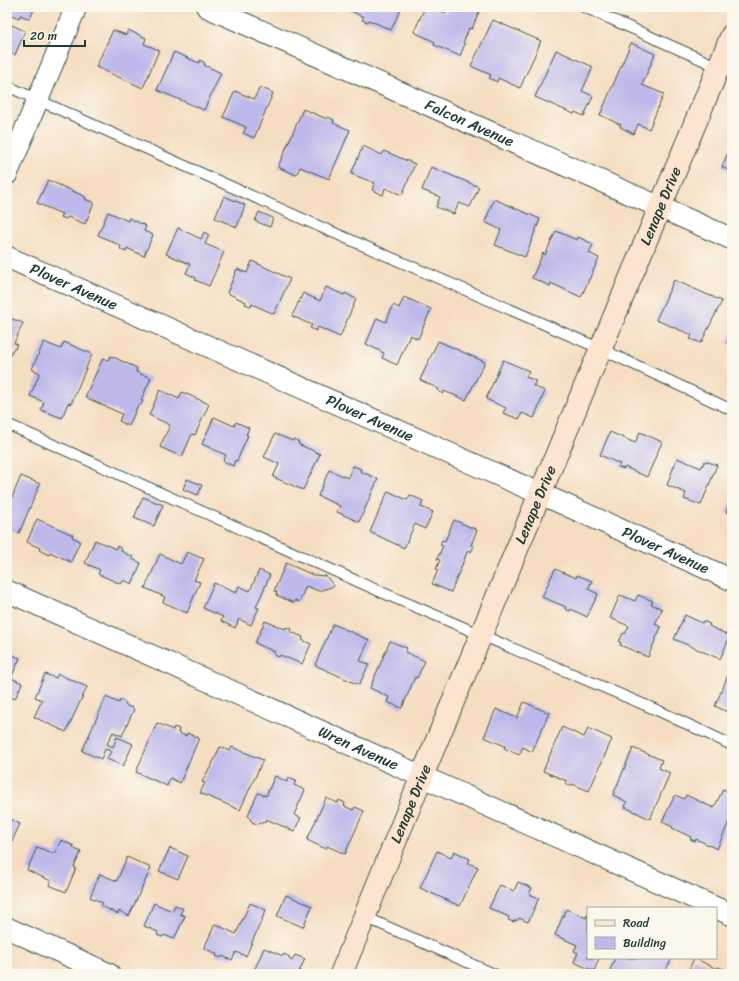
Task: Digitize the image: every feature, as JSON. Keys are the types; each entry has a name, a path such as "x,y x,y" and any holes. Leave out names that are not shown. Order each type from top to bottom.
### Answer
{"street":[{"path":"7,174 76,7"},
{"name":"Falcon Avenue","path":"207,7 732,239"},
{"name":"Lenape Drive","path":"341,974 422,776 661,207 725,70 732,35"},
{"name":"Plover Avenue","path":"7,256 732,580"},
{"name":"Wren Avenue","path":"7,591 714,907"},
{"name":"Wren Avenue","path":"717,908 732,915"},
{"path":"7,928 109,974"}],"lane":[{"path":"584,7 725,70"},
{"path":"7,86 323,228 601,349 732,410"},
{"path":"7,424 388,595 658,711 732,745"},
{"path":"365,917 494,974"}],"building":[{"path":"7,7 35,7 30,19 20,15 19,18 7,13"},
{"path":"344,7 399,7 401,9 391,30 369,20 368,22 362,20 364,17"},
{"path":"425,7 432,7 446,13 449,7 481,7 472,29 469,28 460,56 434,45 435,42 414,32"},
{"path":"493,20 541,41 520,88 498,78 497,82 489,78 491,75 471,66"},
{"path":"7,23 25,31 15,55 7,52"},
{"path":"113,30 126,35 128,30 146,38 144,44 159,50 143,88 96,67"},
{"path":"631,43 655,54 642,85 664,94 649,129 638,124 634,134 620,127 621,125 600,115"},
{"path":"556,50 593,67 582,91 593,96 584,116 575,112 574,114 535,97"},
{"path":"174,52 199,63 200,60 205,63 204,65 221,73 204,110 157,90"},
{"path":"260,87 273,93 254,138 243,133 246,127 223,117 235,91 254,99"},
{"path":"303,109 327,119 328,117 334,120 333,123 350,130 329,179 300,167 296,175 278,167"},
{"path":"732,143 732,172 722,167"},
{"path":"363,146 382,155 384,151 415,164 402,195 385,188 383,195 372,190 375,183 351,174"},
{"path":"431,167 479,187 470,207 459,203 454,214 436,207 440,197 422,190"},
{"path":"48,180 86,197 85,199 94,203 85,224 68,217 66,219 60,217 62,214 37,203"},
{"path":"224,196 245,205 237,227 215,218"},
{"path":"494,199 540,219 525,257 495,245 501,230 485,222"},
{"path":"108,212 128,221 129,218 146,226 144,231 153,235 144,256 127,248 126,252 120,249 121,246 98,235"},
{"path":"259,212 273,218 270,227 255,221"},
{"path":"178,228 201,239 204,232 209,235 205,244 224,252 209,286 195,280 196,278 186,273 190,264 166,254"},
{"path":"556,231 577,240 578,237 593,244 589,253 599,258 581,297 551,283 550,286 532,278 543,253 545,255"},
{"path":"252,261 290,279 274,314 252,304 251,307 245,304 246,302 227,293 237,269 247,273"},
{"path":"674,280 722,301 701,343 690,339 692,335 656,320"},
{"path":"326,287 344,295 345,293 356,299 340,337 318,327 316,331 310,328 312,325 292,316 303,293 320,301"},
{"path":"404,297 431,309 418,339 410,335 397,365 382,358 384,353 366,344 377,318 386,322 393,305 399,308"},
{"path":"7,317 23,323 14,343 17,344 15,349 13,349 7,362"},
{"path":"732,331 732,345 727,343"},
{"path":"438,341 485,362 466,400 444,391 443,394 438,391 439,389 420,380"},
{"path":"44,342 61,349 64,342 92,354 71,404 68,403 62,418 41,410 44,402 30,396 40,373 32,369"},
{"path":"111,356 137,368 136,372 151,378 141,400 143,401 140,406 138,405 129,426 119,421 122,414 85,397 103,358 108,360"},
{"path":"503,360 529,371 526,377 536,381 533,386 545,391 534,418 522,413 519,419 503,413 506,408 486,399"},
{"path":"160,390 179,399 182,392 209,404 195,435 192,434 182,457 160,447 170,425 149,415"},
{"path":"214,417 234,426 236,422 249,428 246,435 248,435 237,461 235,460 233,466 223,461 226,455 202,444"},
{"path":"610,432 635,443 640,432 662,442 647,477 625,467 624,469 618,467 620,464 600,455"},
{"path":"275,434 293,441 294,439 299,442 298,444 320,454 303,490 273,477 279,464 264,457"},
{"path":"677,458 701,468 705,461 717,465 701,505 684,499 686,493 667,485"},
{"path":"353,466 361,469 360,471 378,479 359,522 337,512 340,506 318,496 329,470 348,478"},
{"path":"21,476 40,484 19,533 7,528 7,501 10,502"},
{"path":"187,479 202,485 198,495 183,489"},
{"path":"388,491 407,500 410,495 423,501 421,507 433,512 425,529 415,524 404,548 370,532"},
{"path":"143,497 163,505 154,526 134,518"},
{"path":"732,499 732,514 726,512"},
{"path":"37,519 73,535 72,537 80,541 71,562 50,552 49,555 39,550 40,548 27,542"},
{"path":"454,520 477,530 471,545 474,546 471,552 468,550 451,592 432,584 438,570 436,569 440,560 437,559 443,546 440,545 442,540 445,541"},
{"path":"95,540 116,549 117,546 122,549 121,551 133,557 132,559 141,563 132,584 124,580 121,584 98,574 100,570 85,563"},
{"path":"187,552 204,559 194,580 200,582 187,613 163,602 165,597 145,588 160,554 181,564"},
{"path":"286,563 313,575 326,576 334,586 319,591 306,586 299,602 295,600 294,603 276,595 277,592 274,591"},
{"path":"555,569 576,578 577,575 592,581 588,589 598,594 587,617 571,609 570,611 565,609 566,607 542,597"},
{"path":"259,570 270,575 256,607 259,608 251,625 239,619 235,628 221,621 223,617 203,608 214,583 236,593 239,586 250,591"},
{"path":"620,595 635,601 638,595 653,601 651,604 662,609 655,624 661,627 648,657 620,645 621,643 619,642 623,633 625,634 629,626 610,618"},
{"path":"685,615 702,623 703,621 710,624 709,626 730,636 720,659 674,639"},
{"path":"265,621 285,629 286,627 292,629 291,632 303,637 302,640 311,644 302,664 280,655 279,657 274,655 275,652 255,643"},
{"path":"333,624 369,640 360,661 369,664 359,685 315,665"},
{"path":"390,641 407,648 405,652 425,661 417,678 415,677 402,708 387,702 389,697 370,688"},
{"path":"7,653 20,658 11,678 22,683 15,699 7,695"},
{"path":"732,666 732,714 715,706"},
{"path":"45,674 56,678 58,674 87,687 66,732 34,717 42,700 35,697"},
{"path":"106,697 119,703 120,700 126,703 125,705 134,709 122,736 113,732 107,744 113,747 117,737 133,744 123,766 107,759 111,751 105,749 101,759 82,751"},
{"path":"524,702 549,713 532,752 523,747 519,755 504,748 505,746 484,737 496,709 517,718"},
{"path":"157,723 173,730 174,727 179,729 178,733 186,736 187,733 199,738 180,783 170,778 167,786 136,772"},
{"path":"562,727 584,737 588,728 612,739 589,791 572,784 571,786 565,784 567,781 543,771"},
{"path":"220,747 230,751 232,747 263,760 240,810 200,793 205,783 202,782"},
{"path":"633,748 662,760 659,768 670,773 650,819 625,807 627,802 613,795"},
{"path":"275,776 287,782 289,778 296,781 294,785 305,790 294,815 301,818 294,831 266,819 265,822 257,824 252,822 248,815 258,793 266,796"},
{"path":"723,789 732,793 732,815 717,849 696,839 695,841 690,839 691,837 662,822 675,795 684,799 686,795 714,808"},
{"path":"326,798 338,803 339,800 345,803 344,806 353,810 355,807 364,811 345,854 327,846 326,849 307,840"},
{"path":"7,818 20,824 7,852"},
{"path":"61,840 74,846 73,848 81,852 74,867 76,868 66,892 49,885 51,881 27,870 37,847 55,854"},
{"path":"170,848 188,856 178,879 159,871"},
{"path":"437,851 451,858 454,851 470,859 468,863 478,867 460,906 420,888"},
{"path":"127,857 151,868 129,916 119,911 118,914 101,906 103,903 90,897 100,874 117,881"},
{"path":"518,882 532,888 529,894 539,898 528,922 519,918 514,922 508,920 509,917 489,908 500,885 514,891"},
{"path":"286,895 312,906 303,927 277,916"},
{"path":"154,903 172,911 175,905 183,909 180,914 185,916 174,939 164,935 162,937 157,935 158,932 144,926"},
{"path":"250,903 266,910 246,956 236,952 232,960 222,956 221,958 216,956 217,954 204,948 215,924 236,934"},
{"path":"566,909 586,918 587,916 587,959 599,959 594,971 574,962 578,953 574,951 577,945 555,935"},
{"path":"264,948 283,956 284,954 290,957 289,959 292,961 295,955 305,959 298,974 261,974 254,971"},
{"path":"615,959 672,959 664,974 619,974 610,970"},
{"path":"694,959 696,959 717,969 718,967 724,969 723,971 730,974 687,974"}]}
